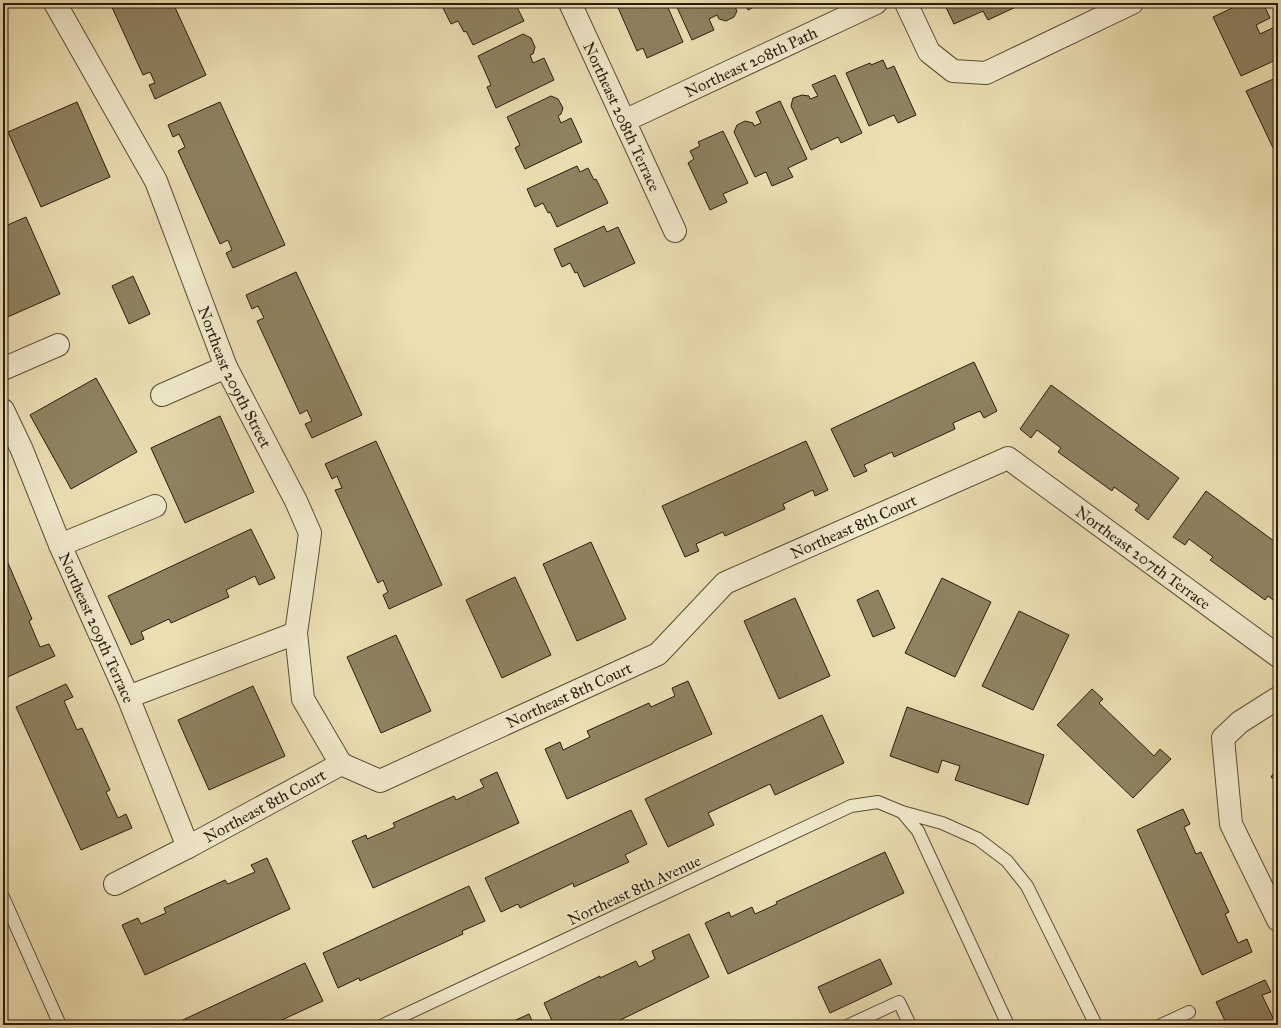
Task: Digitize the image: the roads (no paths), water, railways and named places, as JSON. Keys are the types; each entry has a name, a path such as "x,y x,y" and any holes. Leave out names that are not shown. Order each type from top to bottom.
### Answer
{"street":[{"name":"Northeast 209th Street","path":"55,3 156,181 226,367 296,501 310,533 296,633 303,699 341,764"},
{"name":"Northeast 208th Terrace","path":"570,3 675,231"},
{"name":"Northeast 208th Path","path":"624,121 876,3"},
{"path":"906,3 929,52 953,71 986,73 1132,3"},
{"path":"3,370 58,345"},
{"path":"162,395 226,367"},
{"name":"Northeast 209th Terrace","path":"3,410 22,450 60,545 128,697 188,847"},
{"name":"Northeast 207th Terrace","path":"1008,458 1278,656"},
{"name":"Northeast 8th Court","path":"115,884 188,847 341,764 380,780 658,654 725,583 1008,458"},
{"path":"60,545 155,506"},
{"path":"128,697 296,633"},
{"path":"1278,698 1240,722 1223,738 1231,824 1278,920"}],"lane":[{"name":"Northeast 8th Avenue","path":"383,1025 851,806 878,802 902,812 942,823 978,839 1007,861 1028,886 1096,1025"},
{"path":"902,812 918,831 1008,1025"},
{"path":"3,897 60,1025"},
{"path":"849,1025 899,1002 910,1025"},
{"path":"1161,1025 1189,1012"}]}
